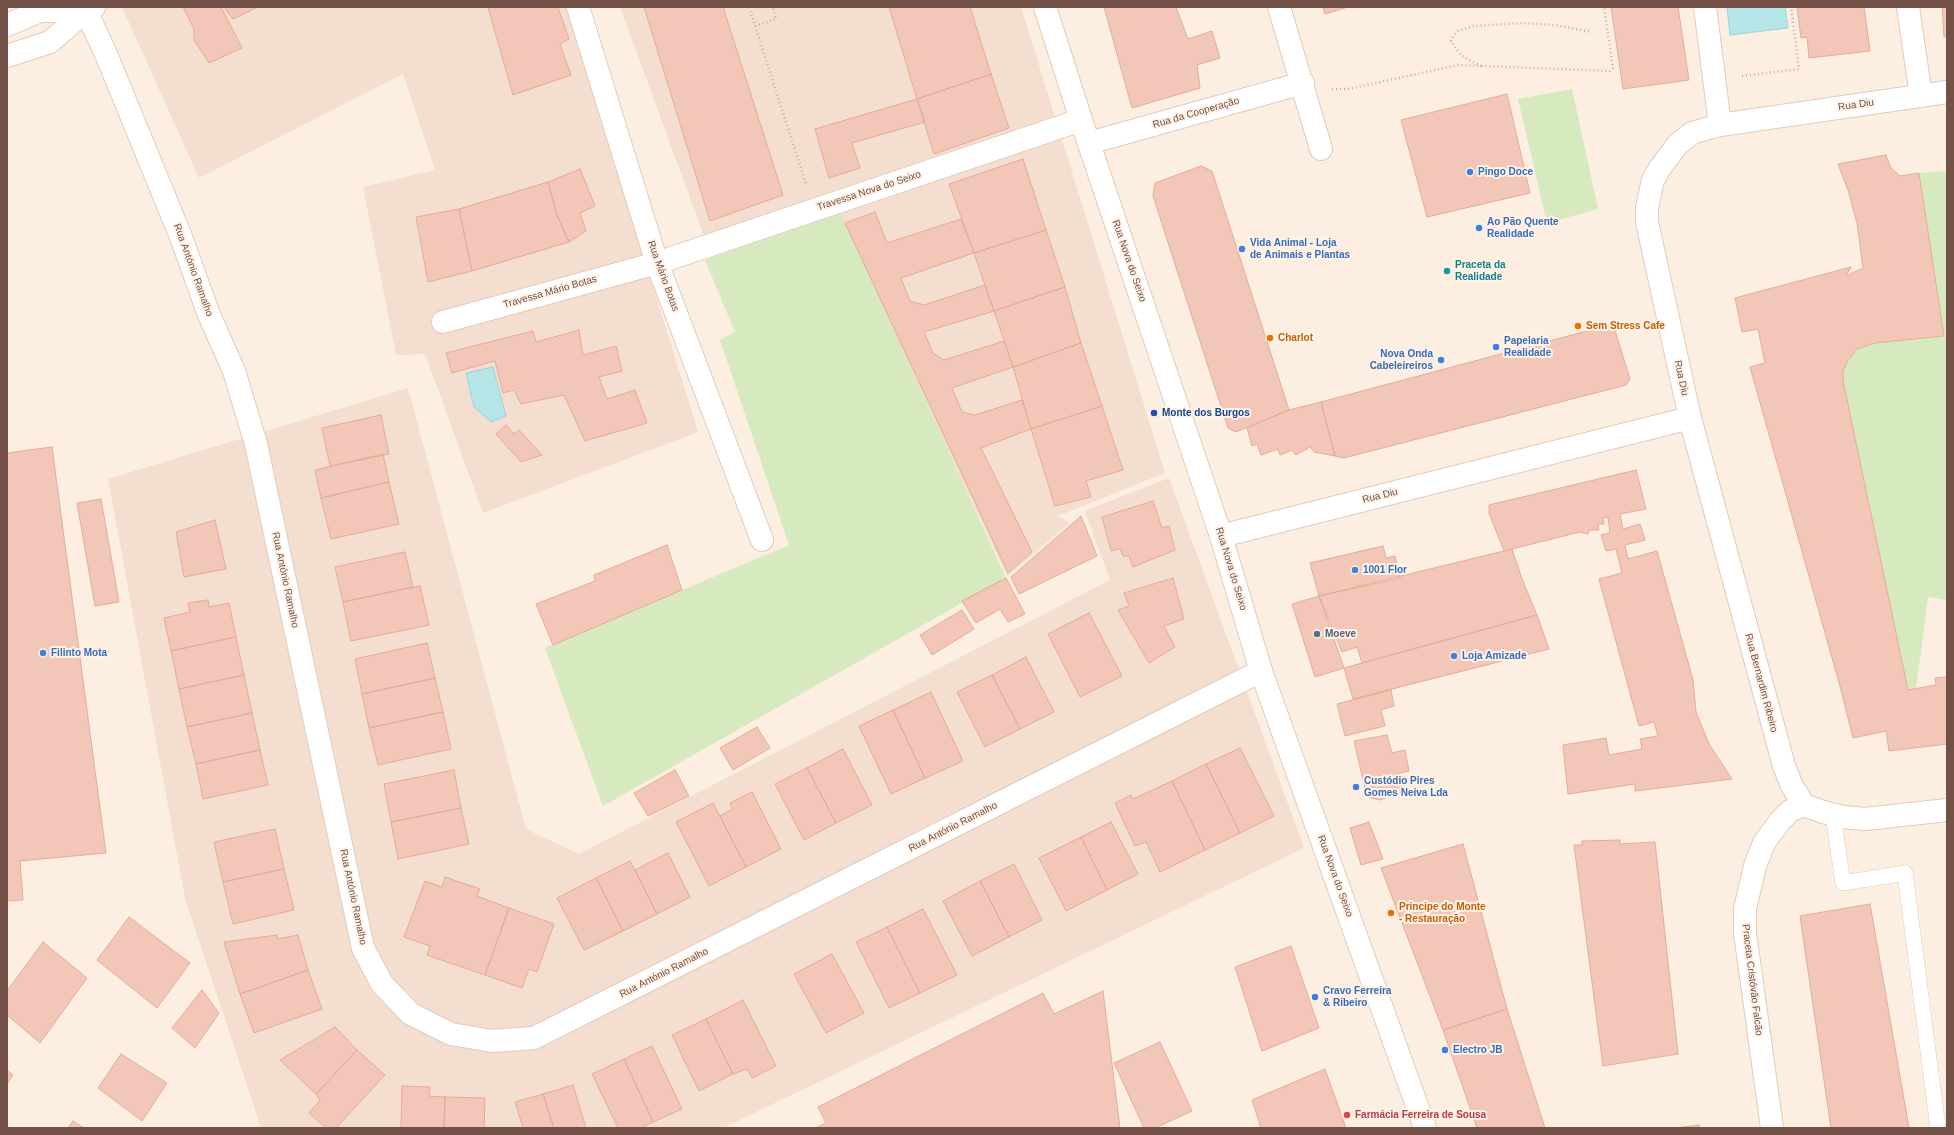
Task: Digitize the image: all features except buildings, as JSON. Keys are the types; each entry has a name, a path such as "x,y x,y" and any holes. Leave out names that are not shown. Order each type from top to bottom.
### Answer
{"street":[{"name":"Rua Mário Botas","path":"578,7 657,262 762,540"},
{"name":"Rua Nova do Seixo","path":"1045,7 1081,120 1221,536 1261,671 1425,1128"},
{"path":"1279,7 1303,83 1321,149"},
{"path":"1705,7 1720,125"},
{"path":"1908,7 1921,96"},
{"path":"7,25 40,11 88,8"},
{"path":"7,56 50,42 88,8"},
{"name":"Rua António Ramalho","path":"88,8 181,237 209,315 234,371 256,444 363,948 382,984 411,1014 450,1034 492,1041 534,1038 1261,671"},
{"name":"Rua da Cooperação","path":"1089,143 1303,83"},
{"name":"Rua Diu","path":"1221,536 1690,418 1647,222 1647,208 1653,180 1668,155 1678,144 1692,133 1720,125 1947,92"},
{"name":"Travessa Nova do Seixo","path":"657,262 1081,120"},
{"name":"Travessa Mário Botas","path":"443,322 657,262"},
{"name":"Rua Bernardim Ribeiro","path":"1690,418 1784,766 1792,786 1804,804"},
{"path":"1804,804 1834,815 1865,819 1947,810"},
{"name":"Praceta Cristóvão Falcão","path":"1772,1128 1745,933 1745,909 1755,866 1764,843 1780,821 1790,812 1804,804"}],"lane":[{"path":"1834,815 1843,883 1905,873 1938,1128"}],"path":[{"path":"750,7 814,209"},
{"path":"755,26 776,19 773,7"},
{"path":"1303,83 1332,89 1348,89 1458,65 1612,70 1610,42 1604,7"},
{"path":"1714,80 1799,69 1791,7"},
{"path":"1484,67 1459,53 1451,41 1453,36 1458,31 1473,26 1514,23 1555,25 1592,32"}],"shaded area":[{"path":"122,7 567,7 698,432 483,513 425,354 396,355 363,187 435,170 403,74 199,178"},
{"path":"620,7 1021,7 1165,473 1058,516 1070,523 1007,576 831,203 704,236"},
{"path":"408,388 526,829 579,854 1110,580 1085,511 1169,478 1304,848 723,1128 261,1128 185,898 108,479"}],"green space":[{"path":"1572,89 1598,209 1547,223 1518,99"},
{"path":"1947,171 1947,600 1928,597 1916,689 1908,690 1843,381 1843,371 1847,362 1857,349 1875,343 1944,336 1919,173"},
{"path":"840,212 1006,578 603,806 545,648 789,545 720,340 735,332 705,260"}],"water":[{"path":"1727,7 1785,7 1788,28 1730,35"},
{"path":"493,367 506,416 491,422 474,407 466,373"}],"place":[{"name":"Pingo Doce","path":"1470,172"},
{"name":"Ao Pão Quente Realidade","path":"1479,228"},
{"name":"Vida Animal - Loja de Animais e Plantas","path":"1242,249"},
{"name":"Praceta da Realidade","path":"1447,271"},
{"name":"Sem Stress Cafe","path":"1578,326"},
{"name":"Charlot","path":"1270,338"},
{"name":"Papelaria Realidade","path":"1496,347"},
{"name":"Nova Onda Cabeleireiros","path":"1441,360"},
{"name":"Monte dos Burgos","path":"1154,413"},
{"name":"1001 Flor","path":"1355,570"},
{"name":"Moeve","path":"1317,634"},
{"name":"Filinto Mota","path":"43,653"},
{"name":"Loja Amizade","path":"1454,656"},
{"name":"Custódio Pires Gomes Neiva Lda","path":"1356,787"},
{"name":"Principe do Monte - Restauração","path":"1391,913"},
{"name":"Cravo Ferreira & Ribeiro","path":"1315,997"},
{"name":"Electro JB","path":"1445,1050"},
{"name":"Farmácia Ferreira de Sousa","path":"1347,1115"}]}
